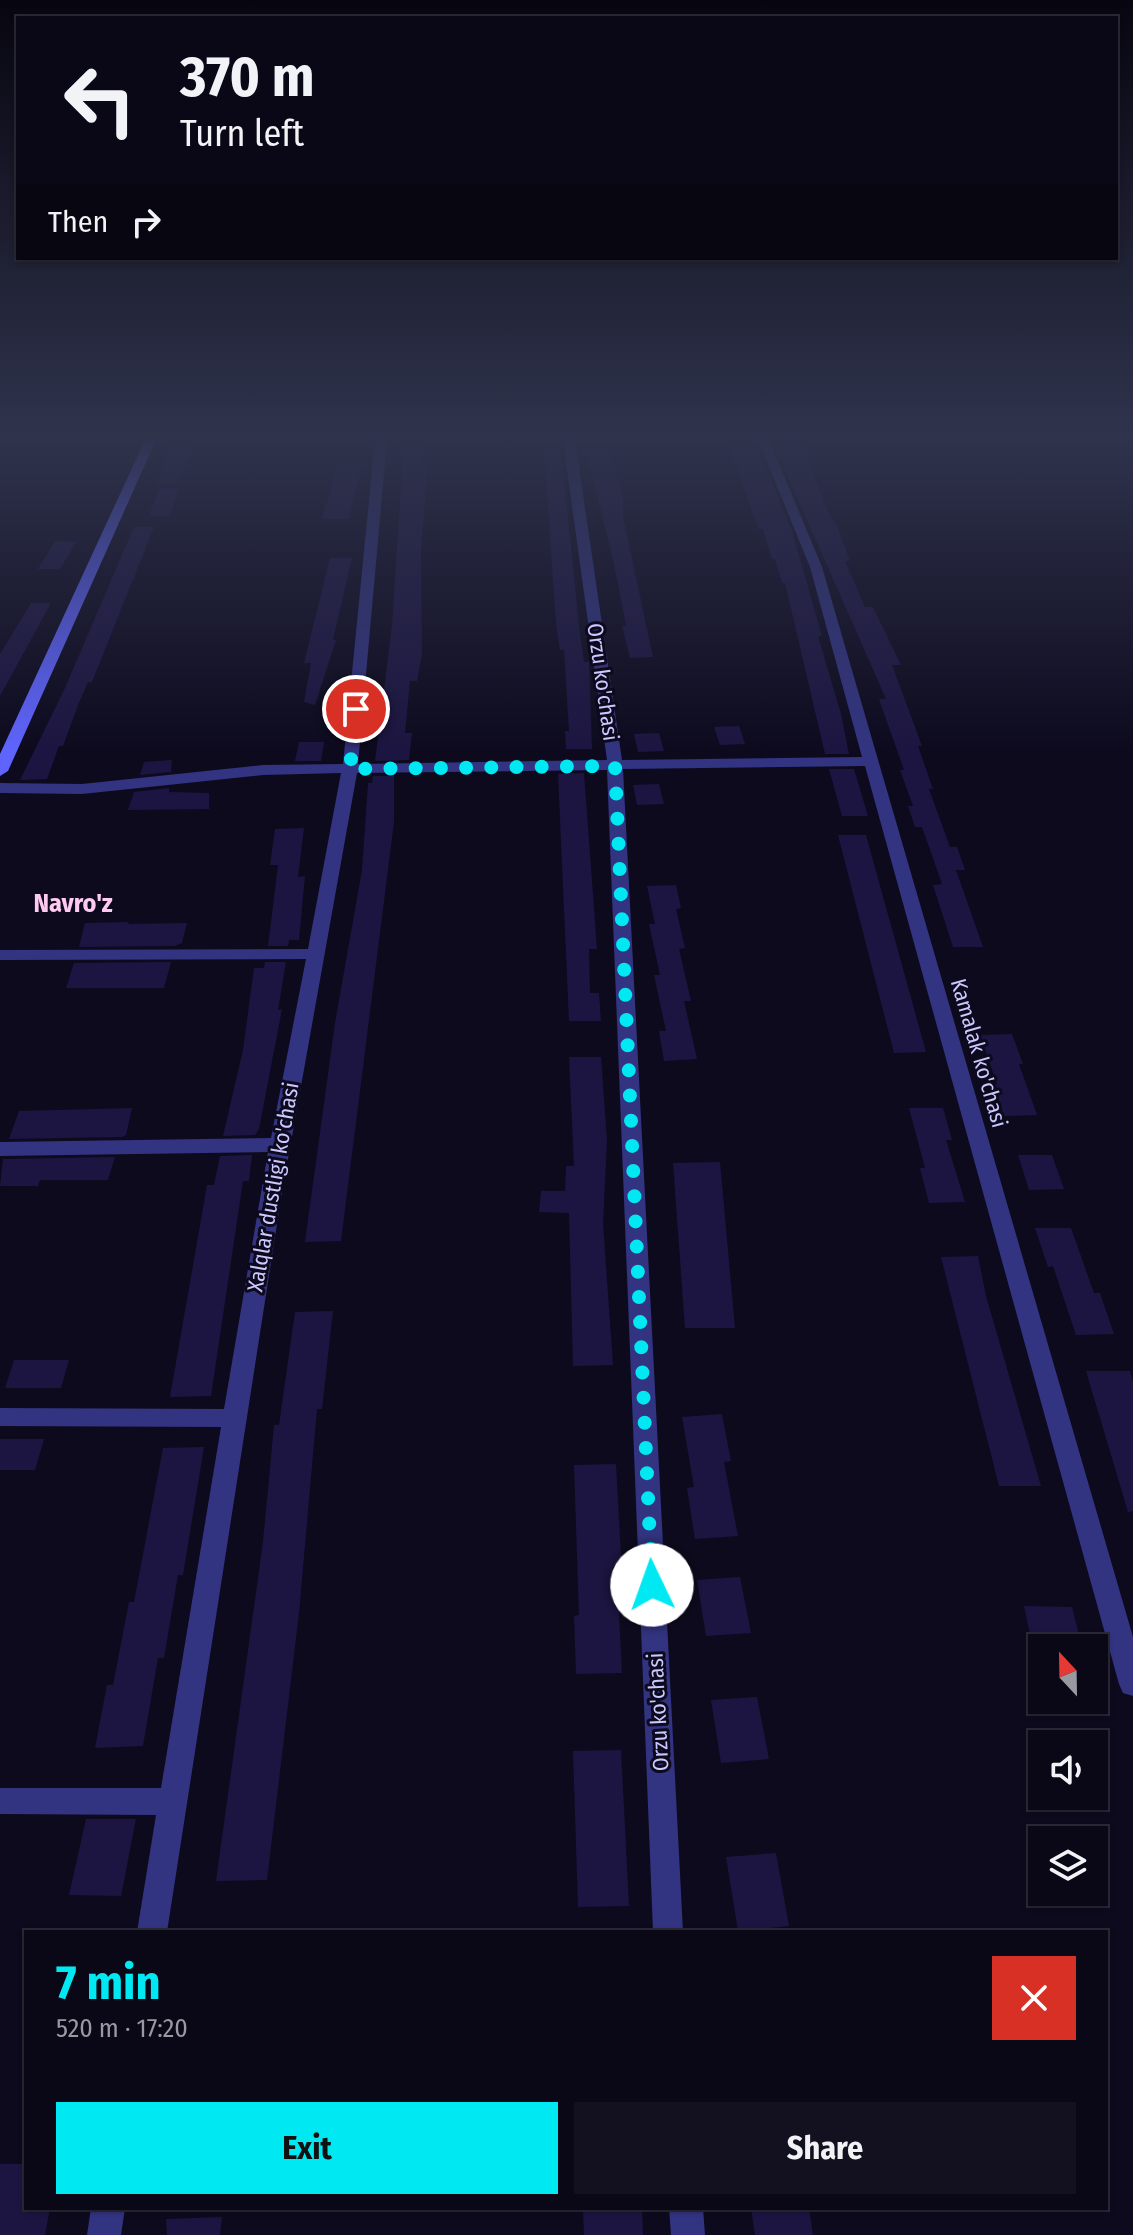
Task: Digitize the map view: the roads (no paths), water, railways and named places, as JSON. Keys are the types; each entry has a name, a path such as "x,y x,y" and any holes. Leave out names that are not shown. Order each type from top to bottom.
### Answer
{"street":[{"path":"0,771 103,544"},
{"name":"Xalqlar dustligi ko'chasi","path":"152,1930 280,1145 350,769 371,544"},
{"name":"Orzu ko'chasi","path":"584,544 615,766 668,1930"},
{"name":"Kamalak ko'chasi","path":"807,544 816,567 1133,1684"},
{"path":"0,788 82,789 263,770 871,761"},
{"path":"0,955 316,954"},
{"path":"0,1149 280,1145"},
{"path":"0,1417 235,1418"},
{"path":"0,1801 173,1802"},
{"path":"104,2235 108,2210"},
{"path":"686,2210 688,2235"}],"district":[{"name":"Navro'z","path":"73,903"}]}
